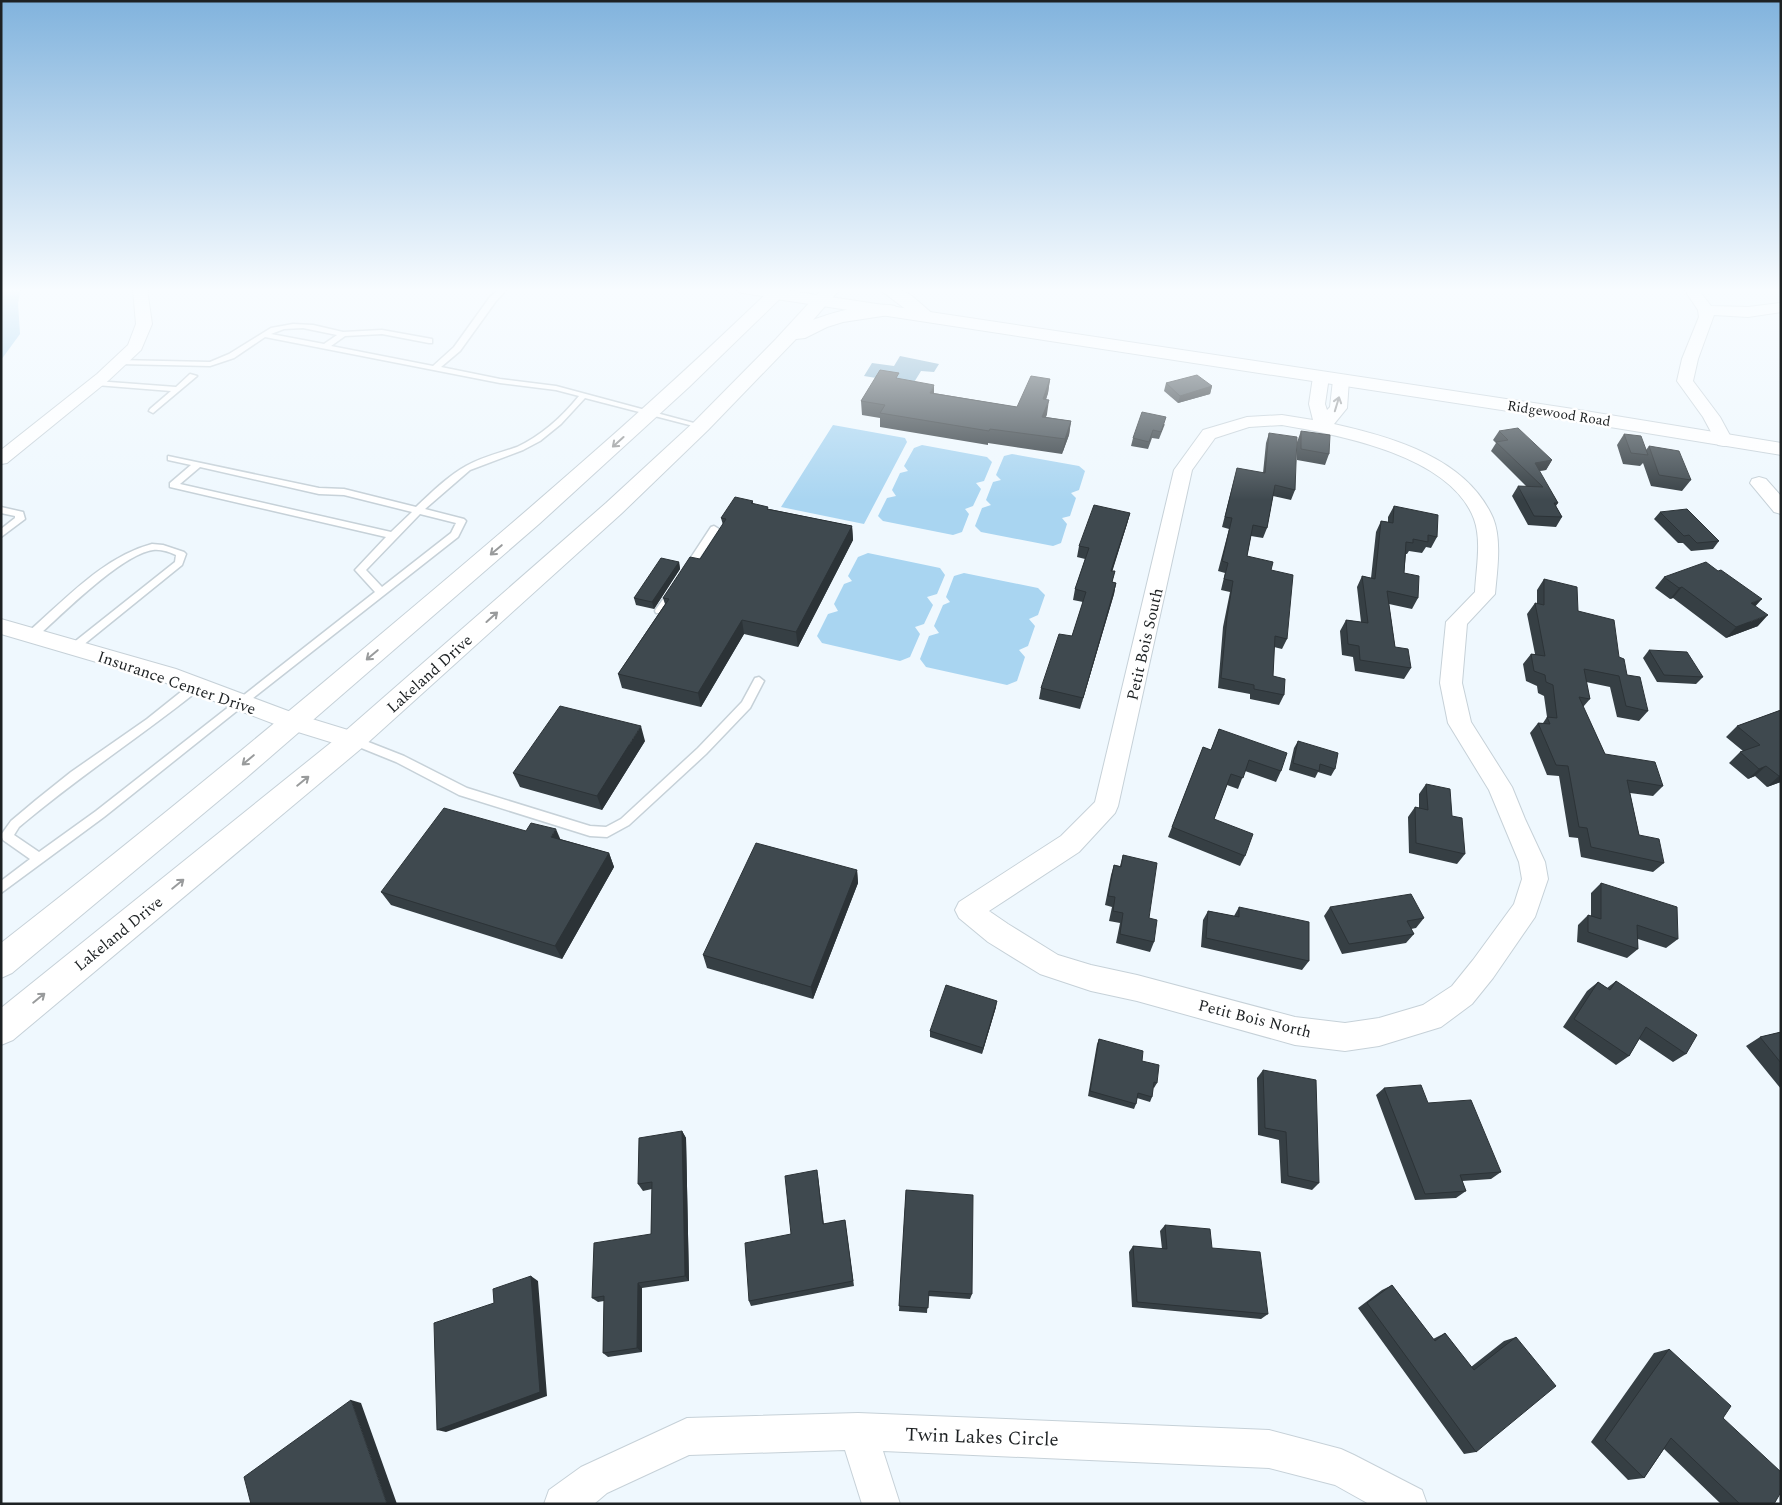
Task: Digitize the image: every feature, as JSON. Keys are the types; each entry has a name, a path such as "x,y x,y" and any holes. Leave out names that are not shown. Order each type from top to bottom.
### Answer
{"main road":[{"path":"1,963 293,722 535,517 651,414 708,359"},
{"name":"Lakeland Drive","path":"1,1029 353,740 614,508 701,426 766,359"},
{"name":"Ridgewood Road","path":"1211,359 1781,449"}],"street":[{"path":"1,459 96,383 122,359"},
{"path":"1690,359 1685,381 1711,417 1724,440"},
{"path":"1321,376 1317,404 1324,426"},
{"path":"1324,426 1338,408 1341,380"},
{"name":"Petit Bois South","path":"968,910 1070,844 1106,806 1184,470 1198,446 1209,434 1247,422 1282,420 1324,426"},
{"name":"Petit Bois North","path":"968,910 998,933 1050,965 1091,978 1137,988 1295,1031 1345,1037 1379,1032 1431,1017 1462,995 1483,970 1526,909 1535,878 1532,862 1512,819 1500,787 1460,723 1451,683 1457,622 1485,594 1486,553 1484,520 1473,498 1457,481 1434,464 1382,444 1324,426"},
{"path":"1759,483 1781,508"},
{"name":"Insurance Center Drive","path":"1,626 168,675 293,722 353,740"},
{"path":"858,1431 881,1504"},
{"name":"Twin Lakes Circle","path":"563,1504 594,1480 687,1437 858,1431 1269,1448 1342,1468 1408,1504"}],"lane":[{"path":"119,362 210,364 227,359"},
{"path":"389,359 500,381 539,384 701,426"},
{"path":"435,368 445,359"},
{"path":"153,412 193,376"},
{"path":"96,383 178,389"},
{"path":"381,592 360,570 419,510 460,474 486,459 528,444 560,421 583,396"},
{"path":"1,888 100,814 455,535 461,521 344,492 319,491 171,458"},
{"path":"198,464 173,485 394,536"},
{"path":"1,510 20,514 20,519 1,534"},
{"path":"660,611 714,529"},
{"path":"32,635 106,572 134,553 152,547 168,548 181,554 179,563 73,647"},
{"path":"353,740 400,759 463,792 590,831 607,832 626,822 702,751 746,705 759,681"},
{"path":"40,860 4,835 75,775 151,722 196,686"}],"shaded area":[{"path":"898,359 916,359 939,364 934,372 921,371 913,384 864,376 872,363 894,366"},
{"path":"833,425 905,438 907,442 864,524 781,507"},
{"path":"922,445 987,457 992,462 984,481 976,483 981,489 973,506 965,509 969,514 962,532 953,535 883,521 878,516 887,498 896,496 892,490 900,473 908,471 904,466 914,448"},
{"path":"1012,454 1079,466 1085,471 1079,490 1071,493 1076,498 1070,516 1062,518 1067,524 1061,543 1053,546 981,532 975,526 982,508 991,505 986,500 993,482 1001,480 996,475 1004,456"},
{"path":"868,553 940,568 945,575 937,594 927,597 933,605 924,624 915,627 920,634 910,657 900,661 822,643 817,636 828,614 838,611 834,604 844,584 852,581 848,576 858,557"},
{"path":"964,573 1038,588 1045,595 1038,615 1029,619 1035,626 1028,646 1019,650 1025,657 1017,681 1007,685 926,667 920,659 929,636 939,633 934,626 943,605 950,602 946,597 954,576"}],"building":[{"path":"880,370 899,373 896,378 934,385 930,393 1017,407 1031,376 1050,379 1043,399 1049,400 1042,417 1071,421 1065,439 990,429 989,431 880,413 885,405 861,401"},
{"path":"1197,375 1212,386 1180,396 1166,383"},
{"path":"1142,412 1166,417 1161,432 1153,430 1149,442 1133,438"},
{"path":"1518,428 1552,460 1535,463 1558,503 1554,503 1562,517 1534,516 1518,486 1543,487 1496,442 1508,440 1499,431"},
{"path":"1301,431 1330,435 1329,454 1301,449"},
{"path":"1269,433 1297,437 1295,490 1275,485 1267,528 1253,525 1247,556 1273,562 1271,570 1293,575 1287,639 1275,636 1273,676 1285,679 1284,695 1254,689 1254,685 1221,678 1227,617 1233,581 1224,579 1228,563 1222,561 1232,518 1225,517 1237,468 1265,473"},
{"path":"1624,434 1641,436 1648,455 1631,453"},
{"path":"1649,446 1679,451 1691,480 1659,475"},
{"path":"735,497 753,501 751,503 768,507 767,509 852,526 796,632 742,620 698,693 618,674 669,599 663,598 690,557 700,559 726,519 721,518"},
{"path":"1094,505 1130,513 1111,571 1115,571 1112,582 1116,583 1083,698 1041,688 1059,634 1072,636 1086,592 1075,589 1089,548 1079,546"},
{"path":"1394,506 1438,515 1437,537 1428,535 1428,542 1413,539 1413,543 1406,542 1404,573 1419,576 1418,598 1387,591 1395,647 1408,649 1411,668 1360,660 1359,646 1348,644 1346,620 1368,623 1362,576 1375,579 1381,521 1393,523"},
{"path":"1687,509 1719,541 1697,543 1689,535 1684,536 1660,512"},
{"path":"661,558 679,562 652,602 634,598"},
{"path":"1706,562 1718,571 1721,570 1762,599 1751,603 1768,615 1736,627 1682,587 1679,588 1664,577"},
{"path":"1544,579 1577,587 1578,611 1614,620 1619,657 1624,659 1627,675 1640,677 1648,711 1626,706 1619,676 1584,669 1590,699 1579,697 1605,754 1655,762 1663,786 1627,780 1639,835 1659,839 1664,863 1591,847 1587,828 1579,827 1568,766 1556,765 1538,723 1550,724 1547,717 1557,718 1553,685 1546,682 1545,675 1534,671 1531,654 1545,656 1535,603 1544,605"},
{"path":"1649,650 1687,652 1703,677 1664,675"},
{"path":"560,706 641,726 597,796 513,773"},
{"path":"1781,710 1781,776 1779,776 1766,766 1759,769 1740,752 1760,745 1737,726"},
{"path":"1219,729 1287,753 1281,771 1249,760 1243,778 1231,774 1214,819 1253,834 1245,856 1172,827 1203,747 1211,750"},
{"path":"1298,741 1338,753 1335,769 1320,764 1319,771 1293,763"},
{"path":"1426,784 1450,789 1452,816 1462,818 1465,854 1416,843 1415,807 1428,810"},
{"path":"444,808 526,831 531,823 556,829 551,837 609,853 555,946 381,892"},
{"path":"756,843 857,870 811,987 703,955"},
{"path":"1123,855 1157,863 1149,918 1157,920 1154,942 1120,934 1123,913 1113,911 1115,897 1108,896 1114,865 1121,867"},
{"path":"1601,883 1677,907 1678,939 1637,925 1638,949 1588,932 1588,915 1601,919"},
{"path":"1411,894 1424,918 1407,921 1414,934 1349,944 1330,907"},
{"path":"1239,907 1309,922 1309,961 1206,938 1208,911 1239,917"},
{"path":"1616,981 1697,1035 1686,1054 1646,1027 1629,1056 1574,1019 1598,982 1610,990"},
{"path":"946,985 997,1001 983,1048 930,1031"},
{"path":"1781,1032 1781,1063 1760,1037"},
{"path":"1099,1039 1143,1051 1142,1061 1159,1065 1157,1083 1154,1082 1152,1097 1138,1093 1136,1104 1090,1091"},
{"path":"1263,1070 1316,1080 1319,1183 1288,1176 1286,1132 1265,1128"},
{"path":"1421,1085 1428,1103 1471,1100 1501,1172 1460,1175 1466,1191 1425,1194 1384,1088"},
{"path":"682,1131 685,1276 638,1283 637,1348 603,1353 604,1296 592,1298 594,1243 651,1234 652,1182 638,1184 639,1138"},
{"path":"817,1170 823,1224 845,1220 853,1281 749,1301 745,1243 791,1234 785,1176"},
{"path":"906,1190 973,1195 972,1294 929,1291 928,1308 899,1306"},
{"path":"1165,1225 1210,1229 1212,1248 1260,1252 1268,1314 1137,1302 1133,1246 1167,1249"},
{"path":"531,1276 540,1392 437,1430 434,1323 494,1303 493,1289"},
{"path":"1392,1285 1435,1341 1445,1333 1474,1370 1516,1337 1556,1386 1476,1452 1367,1303"},
{"path":"1669,1349 1731,1406 1723,1418 1781,1472 1781,1492 1774,1504 1740,1504 1671,1438 1644,1478 1605,1440"},
{"path":"351,1400 387,1504 251,1504 244,1477"}]}
